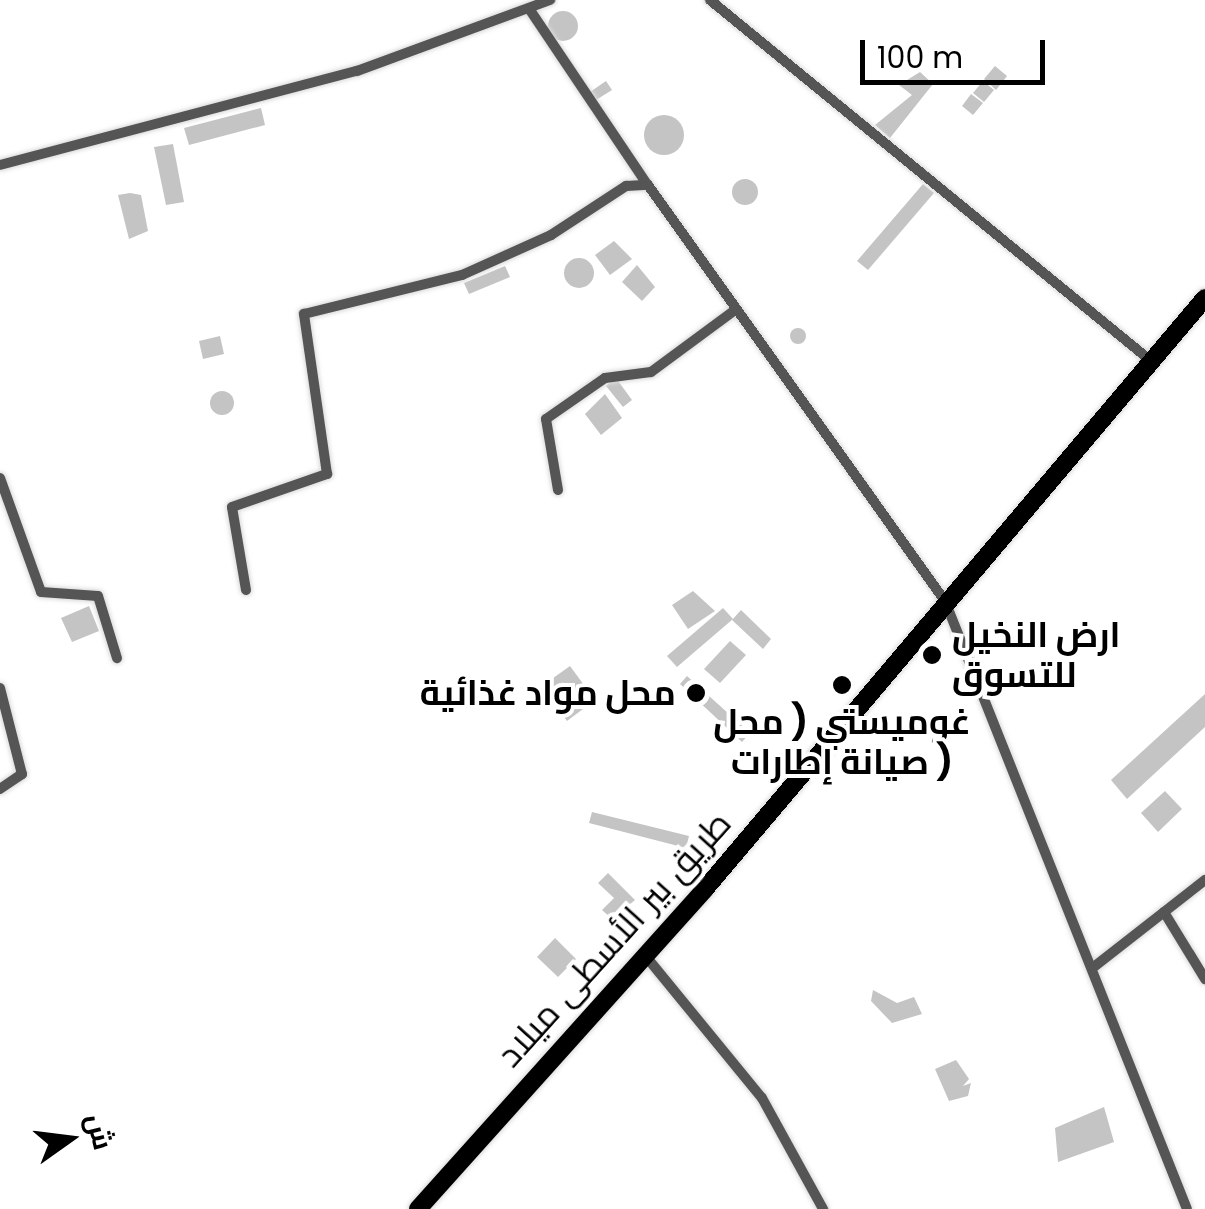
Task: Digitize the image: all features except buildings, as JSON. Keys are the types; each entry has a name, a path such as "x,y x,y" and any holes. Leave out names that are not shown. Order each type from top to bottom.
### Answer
{"main road":[{"name":"طريق بير الأسطى ميلاد","path":"418,1209 644,953 1205,298"}],"street":[{"path":"0,164 357,71 550,0"},
{"path":"710,0 1151,361"},
{"path":"530,10 735,310 944,602 1095,966 1187,1209"},
{"path":"246,590 232,507 327,474 304,314 462,275 551,235 626,186 648,185"},
{"path":"558,490 546,419 605,378 651,372 735,310"},
{"path":"0,478 41,592 98,596 117,658"},
{"path":"0,688 22,774 0,789"},
{"path":"1095,966 1205,880"},
{"path":"1164,912 1205,978"},
{"path":"644,953 762,1098 823,1209"}],"place":[{"name":"ارض النخيل للتسوق","path":"932,655"},
{"name":"غوميستي ( محل صيانة إطارات )","path":"842,685"},
{"name":"محل مواد غذائية","path":"696,693"}]}
